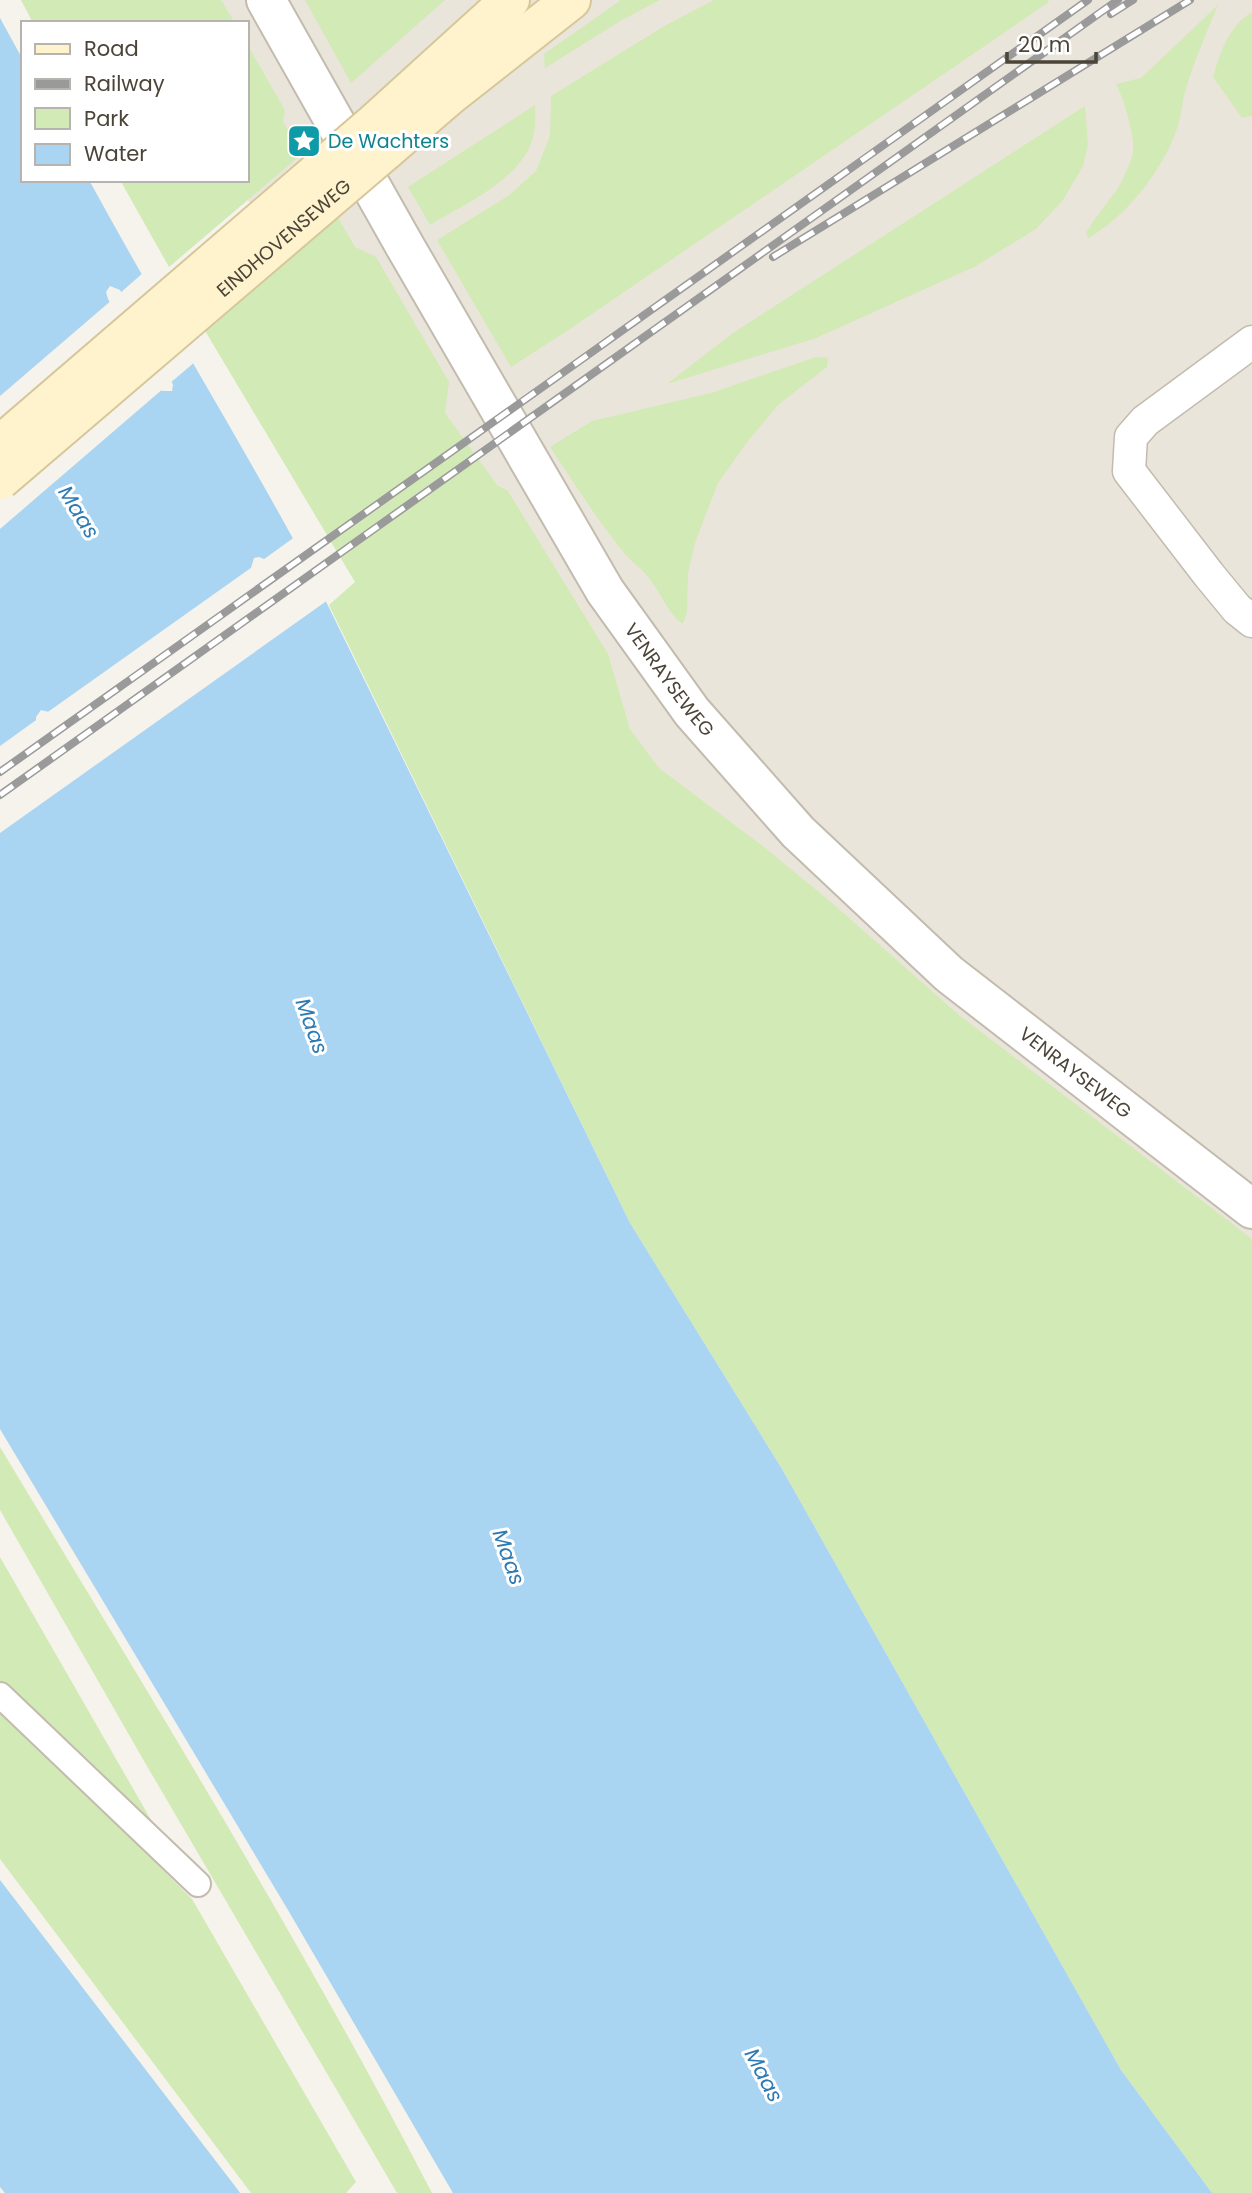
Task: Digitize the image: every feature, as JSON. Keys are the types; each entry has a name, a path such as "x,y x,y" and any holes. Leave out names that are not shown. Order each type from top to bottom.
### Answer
{"main road":[{"name":"EINDHOVENSEWEG","path":"0,481 378,139 510,0"},
{"name":"EINDHOVENSEWEG","path":"0,444 378,139 449,96 571,0"}],"street":[{"name":"VENRAYSEWEG","path":"265,0 605,591 692,712 798,832 949,974 1252,1209"},
{"path":"1252,342 1145,421 1131,437 1129,471 1209,575 1237,609 1252,621"},
{"path":"0,1695 198,1884"}],"shaded area":[{"path":"138,0 1252,0 1252,1282 809,948 461,588 238,182 248,182 248,21 149,21"}],"green space":[{"path":"21,0 221,0 234,21 32,21"},
{"path":"305,0 445,0 351,83"},
{"path":"621,0 660,0 622,20 545,68 544,54"},
{"path":"714,0 1049,2 511,367 437,240 508,196 536,171 550,136 551,96 666,25"},
{"path":"1218,5 1190,75 1179,122 1165,155 1131,203 1103,229 1088,238 1086,233 1118,188 1133,153 1128,118 1116,84 1141,78"},
{"path":"1252,12 1252,116 1242,118 1213,77 1231,32"},
{"path":"248,46 285,110 283,122 302,154 169,267 121,182 248,182"},
{"path":"535,105 534,133 529,149 519,163 492,188 430,225 408,187"},
{"path":"1085,106 1088,145 1083,166 1063,200 1036,229 974,267 816,338 667,384 733,333"},
{"path":"333,209 355,247 376,257 449,382 445,413 497,485 508,491 608,654 630,729 659,768 764,847 831,902 959,1015 1252,1239 1252,2193 1212,2193 1121,2070 782,1469 630,1223 329,605 355,582 201,324"},
{"path":"816,357 828,358 827,367 779,404 718,483 695,543 688,573 687,612 683,624 673,614 653,583 605,528 550,447 592,421 711,393"},
{"path":"0,1447 167,1724 330,2003 432,2193 397,2193 144,1761 0,1510"},
{"path":"0,1557 162,1839 0,1682"},
{"path":"0,1708 192,1899 356,2182 346,2193 251,2193 0,1859"}],"water":[{"name":"Maas","path":"0,18 21,56 21,182 90,182 314,577 630,1223 782,1469 1121,2070 1212,2193 453,2193 288,1910 0,1429","holes":["110,286 120,290 170,377 172,391 162,391 157,385 108,299 106,292","254,558 264,559 297,616 285,624 252,572","41,710 49,712 79,770 71,777 64,773 36,725 36,717"]},
{"path":"0,1880 240,2193 5,2193 0,2187"}],"pier":[{"path":"144,272 196,361 169,384 119,294"},
{"path":"113,299 164,388 0,529 0,396"},
{"path":"296,536 328,600 0,833 0,746 39,718 67,771 74,772 75,767 54,723 45,714 255,565 255,570 282,618 287,620 293,617 293,612 265,565 260,562"}],"railway":[{"path":"0,772 1088,0"},
{"path":"0,795 1118,0"},
{"path":"1111,14 1133,0"},
{"path":"773,257 1190,0"}],"place":[{"name":"De Wachters","path":"304,141"}]}
